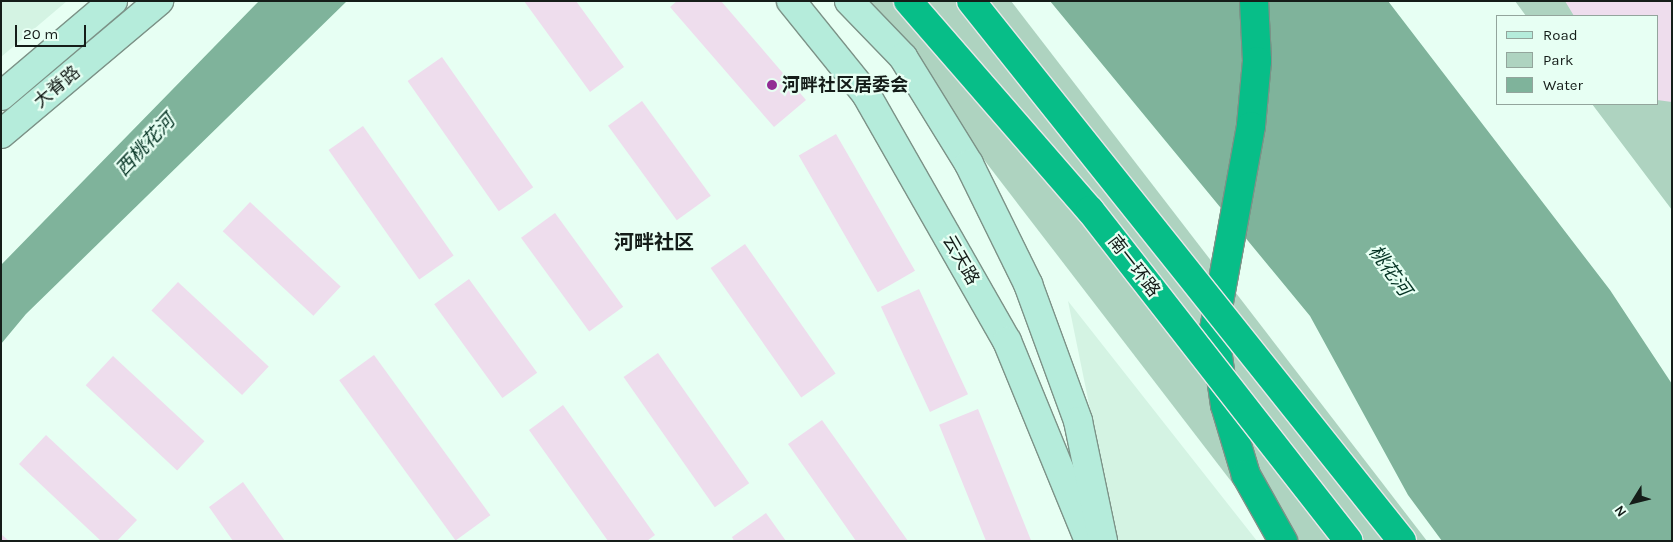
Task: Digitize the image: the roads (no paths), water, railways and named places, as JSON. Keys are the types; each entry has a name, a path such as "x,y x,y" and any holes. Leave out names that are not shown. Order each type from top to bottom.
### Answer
{"highway":[{"path":"902,1 946,43"},
{"name":"南一环路","path":"908,1 1090,210 1349,541"},
{"path":"1254,1 1257,61 1252,126 1230,232 1214,329 1225,405 1246,475 1283,541"},
{"path":"977,6 1402,541"}],"main road":[{"name":"大脊路","path":"1,96 114,1"},
{"name":"大脊路","path":"1,134 158,1"},
{"name":"云天路","path":"791,1 866,94 1007,341 1089,541"},
{"path":"849,1 903,57 969,164 1028,284 1078,421 1104,541"}],"water":[{"name":"西桃花河","path":"259,1 347,1 26,314 1,344 1,265"},
{"name":"桃花河","path":"1050,1 1388,1 1610,290 1672,384 1672,541 1442,541 1408,495 1310,316"}],"place":[{"name":"河畔社区居委会","path":"772,85"}],"district":[{"name":"河畔社区","path":"654,242"}]}
